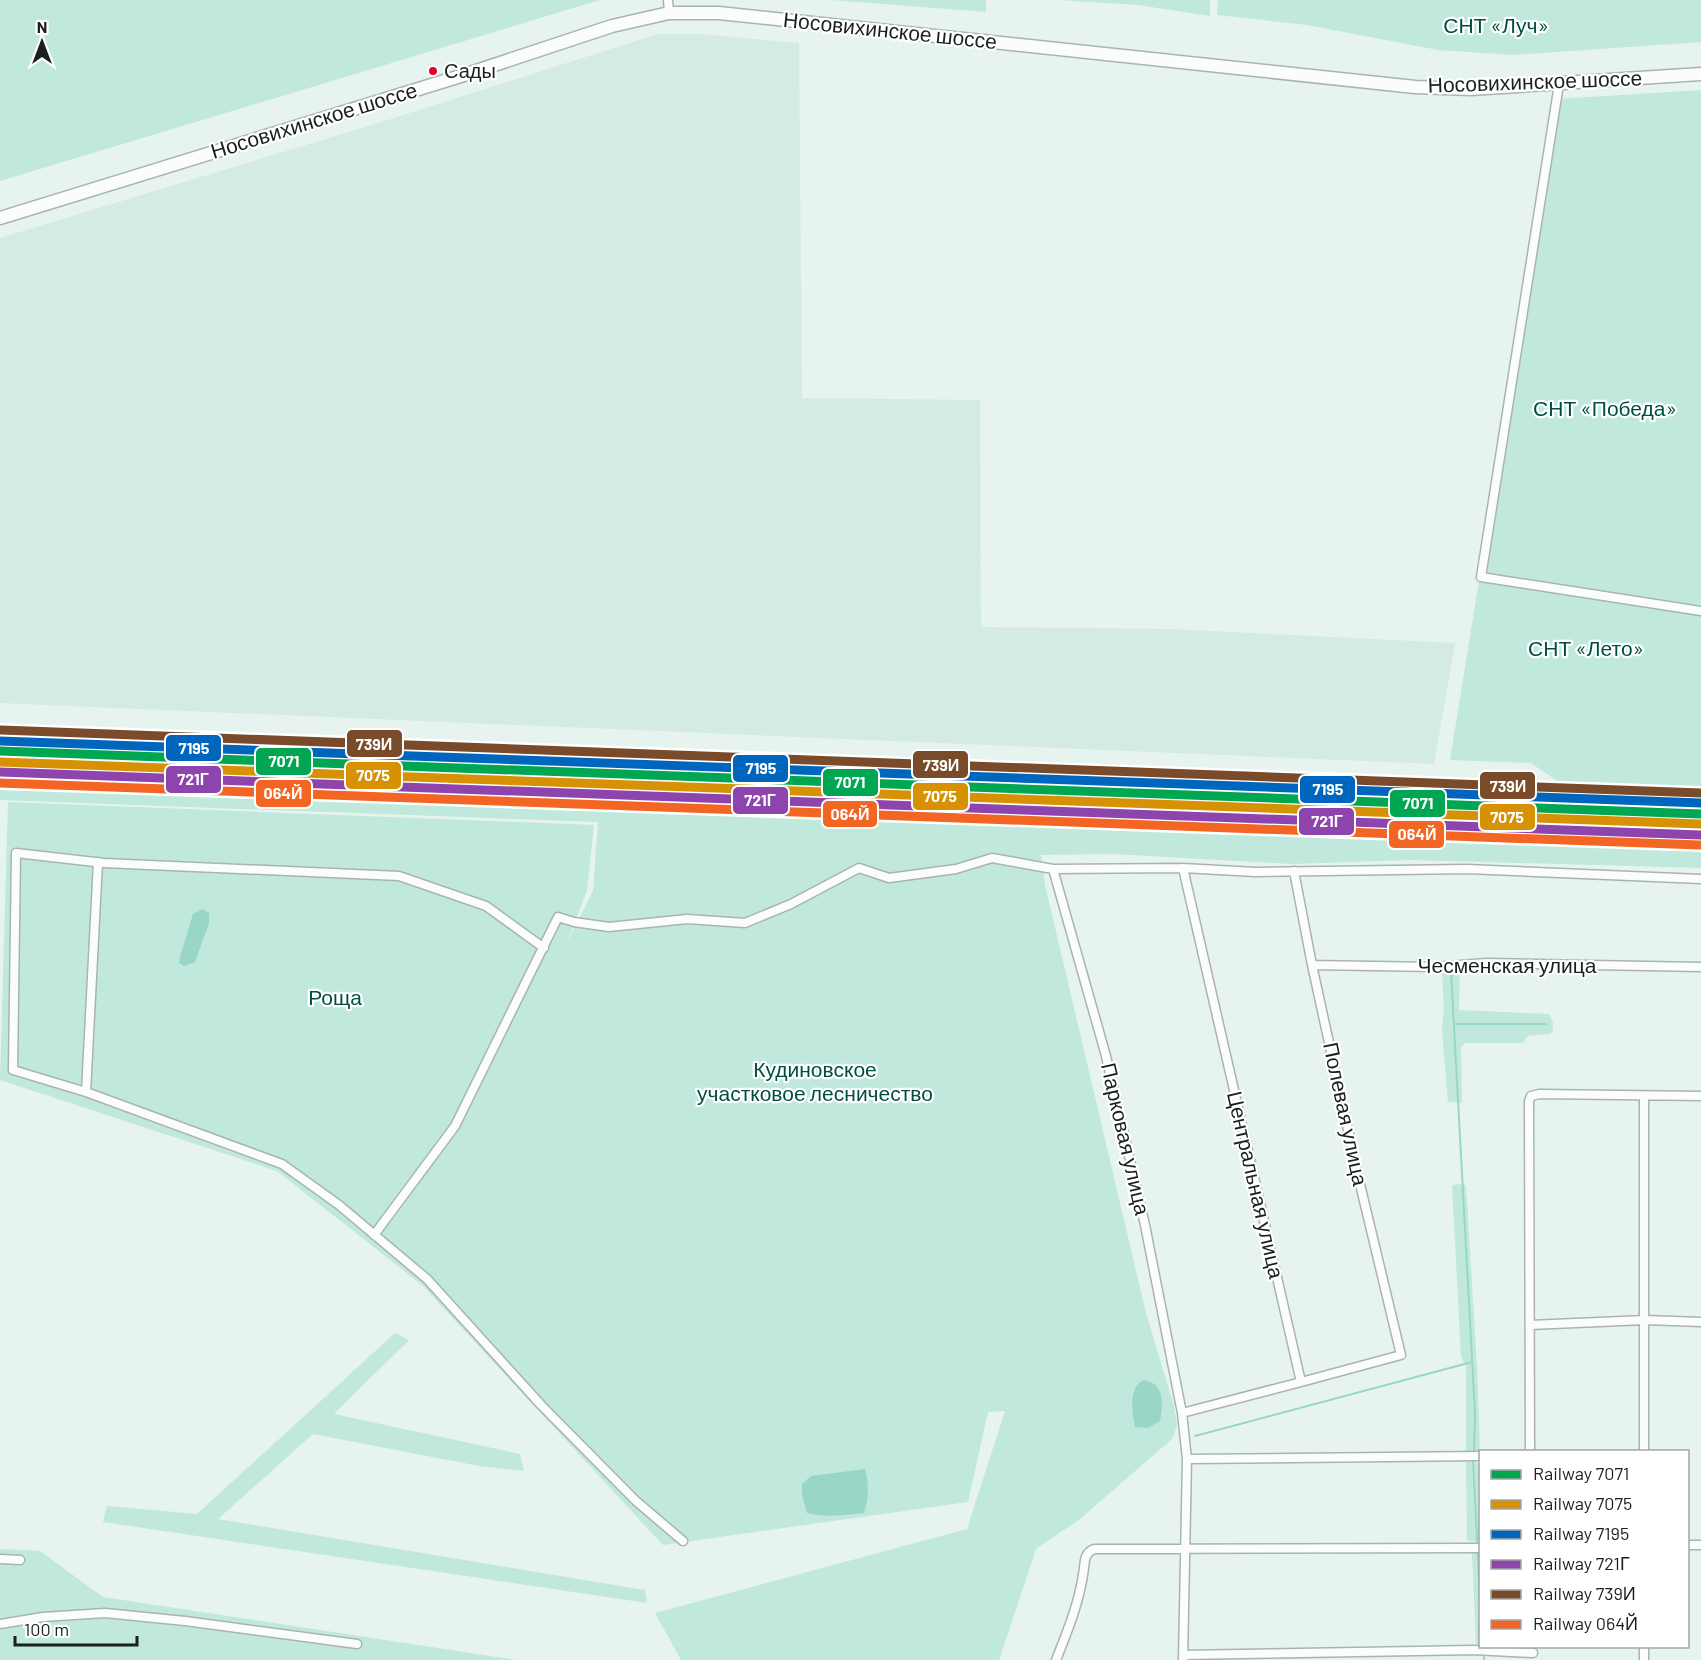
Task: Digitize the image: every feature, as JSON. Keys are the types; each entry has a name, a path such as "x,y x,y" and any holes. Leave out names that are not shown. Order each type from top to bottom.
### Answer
{"main road":[{"name":"Носовихинское шоссе","path":"0,218 453,78 668,6 1415,87 1471,89 1701,74"}],"street":[{"path":"1559,84 1481,577 1701,611"},
{"path":"544,948 486,906 399,876 98,862 16,853 13,1070 86,1092 282,1164 339,1205 427,1279 542,1406 636,1501 683,1541"},
{"path":"374,1235 455,1126 558,917 574,922 609,927 687,919 745,922 790,904 859,868 889,878 956,869 992,858 1053,869 1183,868 1255,872 1467,869 1701,879"},
{"path":"86,1092 98,862"},
{"name":"Центральная улица","path":"1183,868 1301,1382"},
{"name":"Парковая улица","path":"1053,869 1109,1068 1145,1225 1182,1413 1187,1459 1183,1657"},
{"name":"Полевая улица","path":"1294,872 1359,1180 1401,1355 1301,1382"},
{"name":"Чесменская улица","path":"1312,965 1433,966 1487,963 1701,967"},
{"path":"1530,1450 1529,1101 1531,1096 1539,1094 1701,1096"},
{"path":"1644,1096 1644,1450"},
{"path":"1530,1325 1645,1320 1701,1322"},
{"path":"1182,1413 1301,1382"},
{"path":"1187,1459 1479,1456"},
{"path":"1056,1660 1081,1591 1085,1557 1094,1549 1479,1548"},
{"path":"0,1559 20,1560"},
{"path":"0,1624 43,1617 105,1614 357,1644"},
{"path":"1183,1657 1474,1650 1533,1653"}],"shaded area":[{"path":"658,34 699,34 799,43 802,398 980,400 981,627 1170,629 1455,643 1434,764 0,703 0,238 372,125"},
{"path":"203,909 209,913 209,923 195,962 184,966 179,963 180,957 193,914"},
{"path":"1144,1380 1156,1385 1162,1401 1160,1421 1148,1428 1135,1427 1132,1408 1135,1388"},
{"path":"865,1469 868,1491 864,1513 828,1516 807,1513 802,1495 802,1484 811,1476"}],"green space":[{"path":"0,0 600,0 0,181"},
{"path":"831,0 986,0 986,12"},
{"path":"1058,0 1210,0 1210,16 1138,5"},
{"name":"СНТ «Луч»","path":"1218,0 1701,0 1701,42 1513,55 1438,50 1307,25 1217,15"},
{"path":"1701,90 1701,787 1560,783 1531,763 1450,760 1557,99"},
{"path":"0,775 600,802 1207,834 1701,847 1701,868 1411,860 1292,864 1114,854 1041,855 1045,885 1146,1313 1174,1406 1177,1426 1172,1439 1080,1519 1036,1549 999,1660 681,1660 655,1613 967,1529 1005,1411 988,1412 968,1502 663,1545 422,1285 277,1171 0,1080 8,802 594,825 587,891 567,942 593,891 598,822 0,800"},
{"path":"1460,967 1459,1010 1549,1014 1553,1023 1553,1031 1550,1034 1528,1036 1523,1043 1465,1043 1461,1048 1462,1103 1448,1102 1442,1031 1444,1008 1442,971 1445,968"},
{"path":"1466,1185 1477,1366 1479,1451 1466,1451 1466,1366 1461,1357 1452,1186"},
{"path":"395,1333 409,1340 334,1414 520,1454 524,1471 479,1466 313,1434 218,1519 645,1590 647,1603 103,1522 107,1506 197,1514"},
{"path":"1473,1461 1479,1464 1479,1540 1477,1542 1467,1540 1466,1462"},
{"path":"0,1549 40,1551 103,1597 516,1660 0,1660"},
{"path":"1472,1554 1479,1554 1479,1645 1476,1644"}],"waterway":[{"path":"1451,971 1475,1413 1474,1454"},
{"path":"1454,1024 1546,1024"},
{"path":"1195,1436 1472,1362"},
{"path":"1473,1459 1479,1579"},
{"path":"1484,1652 1484,1660"}],"rail line":[{"name":"739И","path":"1,730 1701,793"},
{"name":"7195","path":"0,741 1701,803"},
{"name":"7071","path":"0,751 1701,814"},
{"name":"7075","path":"0,762 1701,824"},
{"name":"721Г","path":"0,772 1700,835"},
{"name":"064Й","path":"0,783 1700,845"}],"place":[{"name":"Сады","path":"433,71"}],"park label":[{"name":"СНТ «Победа»","path":"1605,409"},
{"name":"СНТ «Лето»","path":"1586,649"},
{"name":"Роща","path":"335,998"},
{"name":"Кудиновское участковое лесничество","path":"815,1082"}]}
